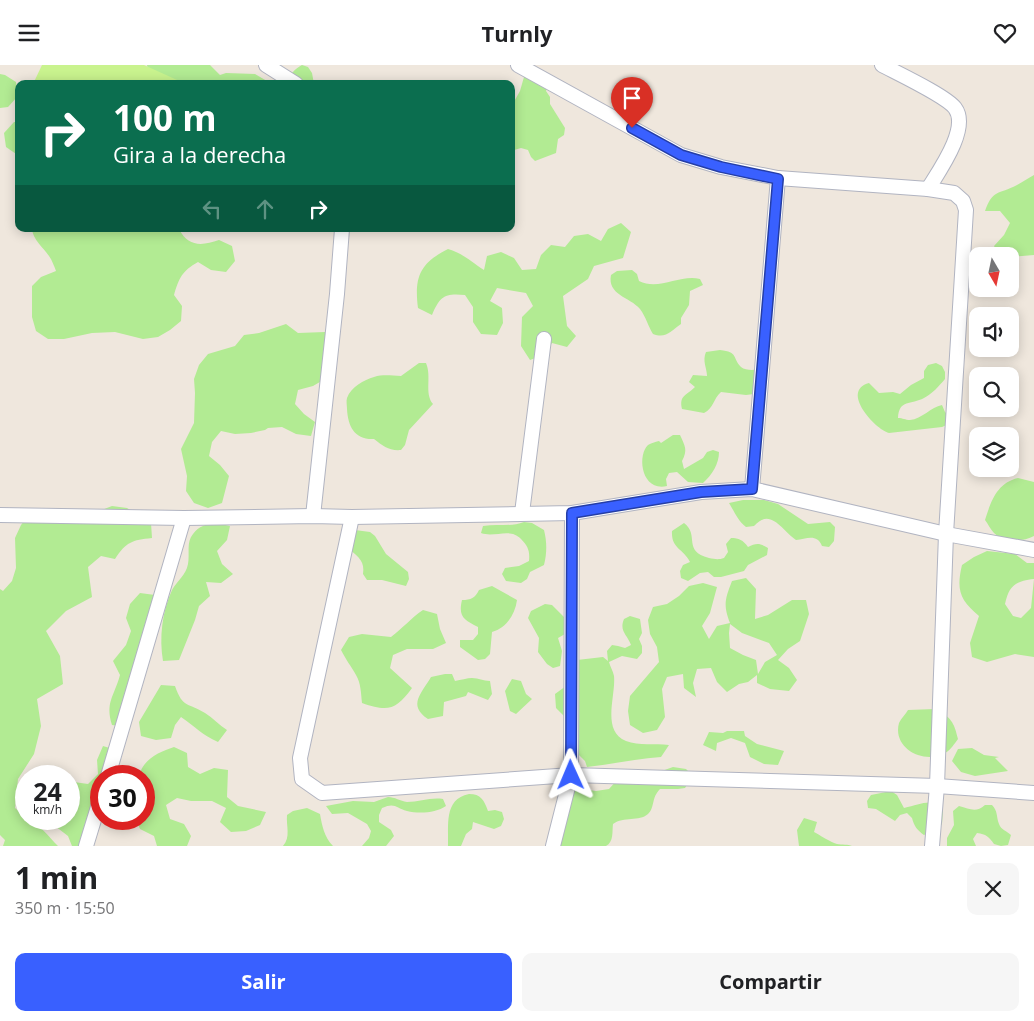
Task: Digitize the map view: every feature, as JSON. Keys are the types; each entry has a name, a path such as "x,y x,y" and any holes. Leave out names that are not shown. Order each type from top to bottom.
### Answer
{"street":[{"path":"266,65 290,80"},
{"path":"518,65 681,155 721,167 778,179 928,189 954,193 963,201 966,210 946,534 937,786 932,846"},
{"path":"882,65 942,97 955,108 960,121 955,139 944,163 928,189"},
{"path":"752,489 778,179"},
{"path":"312,516 337,294 342,232"},
{"path":"522,513 544,339"},
{"path":"0,515 184,518 572,513 701,492 752,489 946,534 1034,550"},
{"path":"553,846 571,775 572,513"},
{"path":"352,517 300,758 302,779 322,793 571,775 937,786 1034,793"},
{"path":"111,765 184,518"},
{"path":"86,846 91,830"}],"green space":[{"path":"42,65 144,65 177,80 35,80"},
{"path":"147,65 210,65 220,75 226,73 255,74 265,80 159,80 148,70"},
{"path":"302,65 308,67 313,80 285,80"},
{"path":"0,74 15,81 15,99 8,107 0,108"},
{"path":"531,75 548,84 546,91 550,97 550,104 565,128 564,135 558,139 556,153 535,161 528,150 521,148 515,150 515,100 524,77"},
{"path":"15,122 15,153 6,147 4,133"},
{"path":"1034,175 1034,255 1019,256 1019,247 995,247 1010,223 1000,211 985,211 991,199 997,193 1017,185"},
{"path":"621,223 631,232 623,258 594,266 588,279 563,296 567,326 576,336 567,347 552,343 544,355 530,360 521,346 522,317 533,306 526,293 497,288 490,301 502,308 503,323 497,335 481,334 473,322 473,307 465,295 448,295 444,297 432,315 418,308 417,288 421,272 431,260 448,249 463,255 484,270 487,256 501,252 514,258 522,270 536,269 541,255 551,245 565,247 574,236 588,234 601,241 608,229"},
{"path":"33,232 181,232 191,242 201,244 219,240 232,246 235,261 226,272 211,270 198,262 188,269 180,279 174,295 182,306 181,321 158,337 143,339 115,332 92,333 64,339 48,339 36,331 32,317 32,286 41,277 56,271 50,258 34,237"},
{"path":"632,270 637,274 639,281 647,284 692,278 700,279 703,285 690,291 689,305 681,318 681,324 665,335 653,334 640,309 612,287 611,275 617,271"},
{"path":"286,324 298,333 325,332 337,339 325,379 313,386 298,390 295,404 315,422 311,436 296,434 282,427 268,428 251,433 235,434 221,431 212,442 209,456 229,476 222,503 208,508 194,503 186,491 187,476 181,449 194,423 194,379 199,365 208,354 235,346 244,335 259,333"},
{"path":"720,350 733,354 738,364 743,368 751,370 761,369 754,394 721,392 710,409 704,413 682,409 682,398 695,387 689,382 693,375 707,376 706,352"},
{"path":"419,363 426,363 428,368 428,390 433,404 409,430 405,445 401,450 390,449 374,439 367,439 357,435 349,421 347,399 355,387 374,377 385,375 401,376"},
{"path":"936,363 942,366 945,372 945,379 927,396 903,405 898,418 914,419 942,405 950,417 949,424 942,427 889,433 869,418 859,401 858,394 861,387 869,383 879,393 893,392 900,394 924,378 924,371 928,365"},
{"path":"673,435 680,435 684,445 685,454 682,461 684,469 703,458 707,452 713,450 719,452 718,461 714,469 703,483 688,482 677,472 669,473 666,479 667,486 652,484 647,478 642,464 648,445 659,441 661,443"},
{"path":"1018,478 1034,482 1034,536 1014,541 998,536 985,520 1000,488 1011,480"},
{"path":"743,500 764,500 778,504 808,524 830,522 835,527 834,541 829,547 822,546 814,538 796,540 776,523 766,519 754,526 746,527 738,519 729,503"},
{"path":"112,506 127,508 151,523 152,538 126,545 115,559 101,556 88,567 92,597 66,611 46,631 60,656 63,684 37,699 41,726 34,754 27,765 15,765 15,830 43,830 58,846 3,846 5,840 0,835 0,589 3,591 12,581 16,568 15,538 21,525 30,514 99,511"},
{"path":"216,523 230,526 227,540 217,551 222,564 233,574 221,583 206,582 210,596 199,606 179,660 163,661 161,634 164,616 172,590 187,568 191,537 200,527"},
{"path":"532,523 544,530 546,556 544,565 530,572 527,579 521,583 506,581 502,574 505,568 519,566 529,561 528,549 521,539 512,534 481,533 483,526"},
{"path":"684,523 691,533 693,547 701,555 715,559 724,558 728,552 726,544 731,538 736,538 748,547 758,544 765,546 768,548 767,555 748,565 744,571 721,577 714,577 708,572 700,573 688,581 681,578 680,571 683,565 690,562 675,545 672,537 672,531"},
{"path":"355,530 370,532 375,536 386,554 408,572 409,579 406,586 382,580 367,580 363,574 361,560 350,550"},
{"path":"987,551 1015,554 1027,563 1034,563 1034,579 1034,657 1015,654 987,662 972,657 970,643 979,616 967,605 961,594 959,581 962,565","holes":["1034,579 1031,608 1021,618 1013,616 1005,604 1014,585 1022,581"]},
{"path":"746,578 756,589 755,619 768,615 792,600 806,600 809,614 800,641 788,649 778,660 789,668 797,680 789,691 770,689 757,683 757,675 748,682 739,684 727,692 717,682 711,668 697,669 693,683 696,697 684,688 683,674 667,677 662,689 665,717 657,730 643,733 630,725 628,711 630,696 659,662 657,647 650,634 648,620 653,607 667,604 689,586 703,583 717,587 710,613 702,626 709,639 717,626 730,623 726,611 726,602 732,581","holes":["730,624 742,633 769,643 777,655 765,662 758,674 756,660 730,648"]},
{"path":"492,586 517,600 514,611 506,624 492,632 490,654 485,659 478,660 460,647 460,640 473,640 478,634 478,627 463,617 461,610 462,600 468,600 476,595 479,590"},
{"path":"140,593 155,595 139,655 132,669 127,727 112,725 109,711 120,675 113,661 126,645 131,631 126,618 130,604"},
{"path":"545,604 552,605 567,620 565,634 558,638 562,651 560,666 553,668 547,664 538,652 539,638 528,618 531,611"},
{"path":"423,610 437,614 440,629 446,643 433,649 407,649 393,655 390,668 412,688 396,705 379,708 362,703 358,678 341,650 349,637 362,634 391,637"},
{"path":"630,616 640,619 642,633 639,639 642,653 637,659 622,656 609,662 614,676 611,712 614,729 618,736 631,743 669,745 661,757 587,767 585,761 574,750 567,719 556,708 555,694 566,686 577,660 603,657 608,661 607,651 612,645 625,648 631,645 622,627 624,619"},
{"path":"452,674 455,681 472,678 490,681 492,694 488,700 468,692 466,696 444,702 443,716 428,719 418,709 418,699 431,677"},
{"path":"512,679 521,681 526,694 532,699 516,714 510,711 505,691"},
{"path":"161,685 175,686 184,702 205,713 227,730 218,742 203,734 181,717 175,725 171,738 156,740 141,736 139,722"},
{"path":"935,709 951,721 958,739 951,749 937,756 928,757 912,752 900,740 898,732 901,719 908,710"},
{"path":"727,731 744,731 745,736 757,744 784,751 778,765 764,764 750,757 745,743 731,738 717,743 716,751 703,745 709,732 723,733"},
{"path":"103,746 116,750 112,765 97,765 97,760"},
{"path":"174,747 187,753 188,767 200,774 214,768 228,770 227,797 238,806 266,812 260,825 246,831 231,832 220,822 226,808 212,801 191,801 177,798 166,805 170,819 184,824 191,836 187,846 157,846 154,836 142,830 155,830 155,765 144,765 152,757"},
{"path":"972,748 984,755 999,757 995,758 1008,771 975,776 961,772 952,761 958,749"},
{"path":"673,767 686,769 691,774 685,788 660,789 648,814 640,818 622,820 613,824 611,839 606,846 546,846 569,793 582,789 596,791 609,789 619,778 659,772"},
{"path":"90,782 90,830 97,830 90,846 72,846 68,836 60,830 80,830 80,783 88,784"},
{"path":"891,791 897,795 904,808 926,803 939,804 943,810 942,824 937,829 924,835 916,828 912,818 907,813 900,815 895,821 876,809 868,808 867,801 871,795"},
{"path":"469,794 482,798 488,811 502,812 504,819 501,826 494,829 473,822 472,829 466,834 461,846 448,846 448,823 451,808 461,797"},
{"path":"388,797 407,802 443,799 446,806 422,813 386,806 382,808 379,822 391,830 394,836 386,846 362,846 369,838 371,831 367,824 348,813 332,814 326,806 353,801 374,802"},
{"path":"985,805 992,805 994,807 1000,826 1011,835 1008,845 994,844 987,836 977,833 973,839 976,846 947,846 947,838 954,825 953,811 959,806 976,810"},
{"path":"307,808 320,814 325,835 333,846 283,846 288,835 287,815 293,811"},
{"path":"804,818 817,822 814,832 835,843 852,846 799,846 797,830"}],"route":[{"path":"571,775 572,513 701,492 752,489 778,179 721,167 681,155 632,128"}]}
